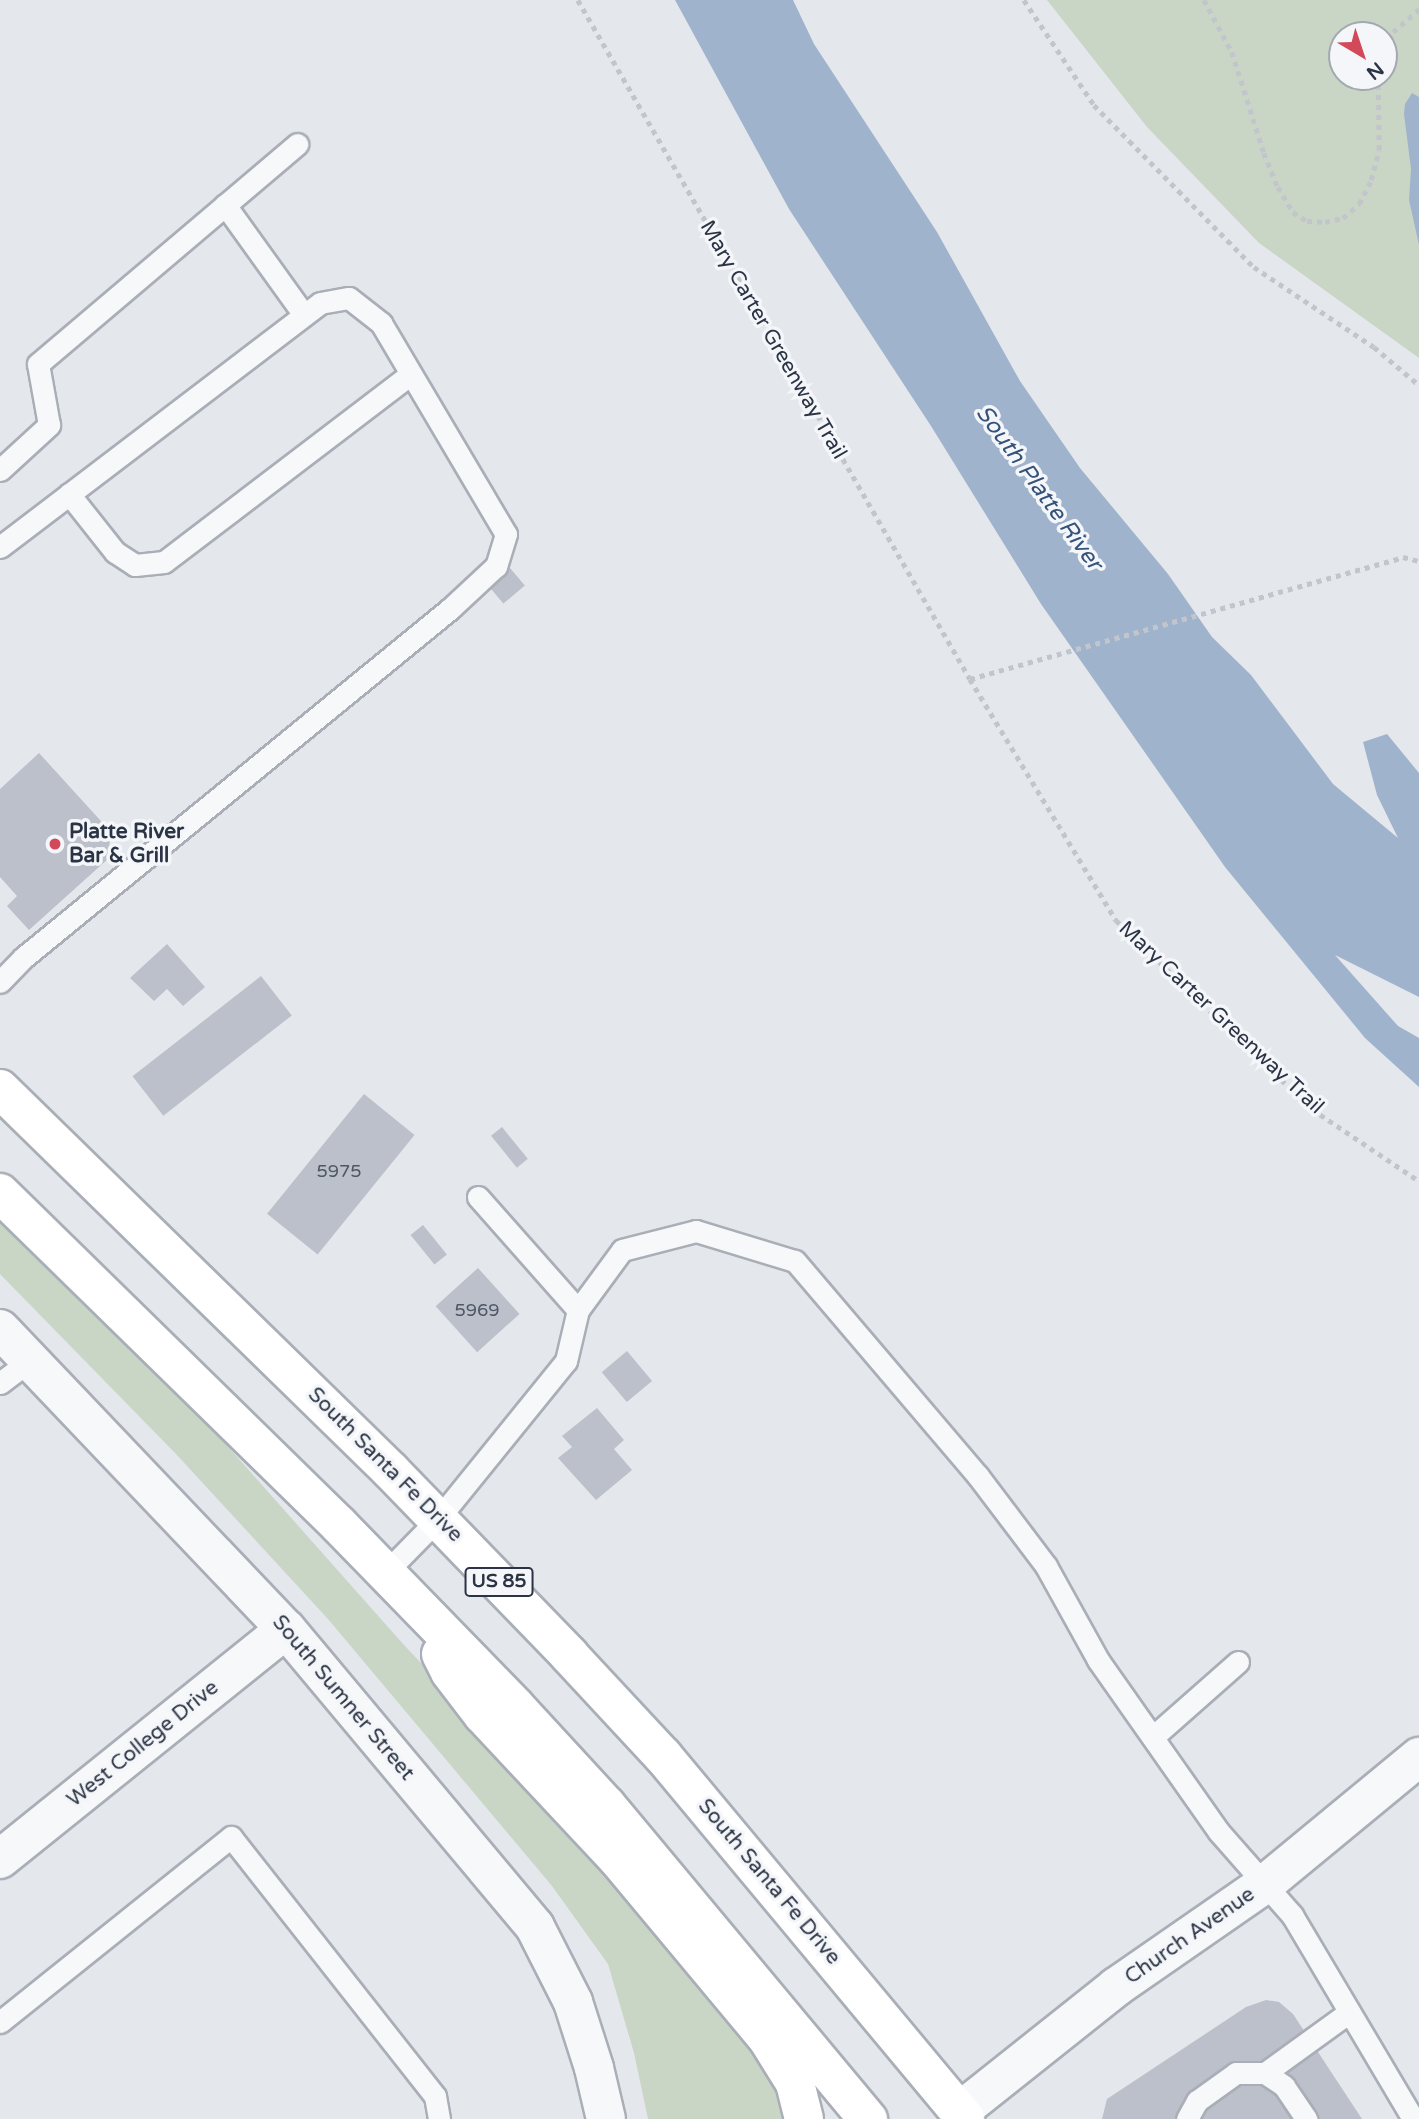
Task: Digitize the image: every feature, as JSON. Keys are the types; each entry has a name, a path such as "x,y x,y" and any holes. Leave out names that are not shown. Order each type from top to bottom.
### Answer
{"highway":[{"name":"South Santa Fe Drive","path":"0,1088 438,1519 663,1756 962,2115"},
{"path":"0,1193 421,1607 607,1805 868,2119"},
{"path":"421,1607 450,1672 477,1707 617,1858 768,2038 795,2083 804,2119"}],"street":[{"name":"South Sumner Street","path":"0,1329 286,1629 535,1927 573,2002 606,2119"},
{"name":"West College Drive","path":"0,1859 286,1629"},
{"name":"Church Avenue","path":"962,2115 1116,1987 1265,1884 1419,1757"}],"lane":[{"path":"0,470 49,425 38,364 297,144"},
{"path":"225,205 304,315"},
{"path":"0,547 320,303 349,298 381,323 506,534 496,566 441,616 23,958 0,982"},
{"path":"69,494 116,552 135,565 164,562 411,374"},
{"path":"478,1197 578,1310"},
{"path":"386,1572 438,1519 566,1361 578,1310 622,1250 696,1231 795,1261 978,1476 1046,1566 1098,1660 1219,1832 1292,1915 1413,2119"},
{"path":"0,1383 30,1360"},
{"path":"1154,1736 1238,1662"},
{"path":"0,2022 231,1837 435,2096 439,2119"},
{"path":"1265,2073 1348,2013"},
{"path":"1187,2119 1198,2101 1236,2073 1265,2073 1284,2086 1306,2119"}],"path":[{"name":"Mary Carter Greenway Trail","path":"578,0 970,679 1116,920 1312,1109 1419,1181"},
{"path":"1024,0 1094,105 1254,267 1374,347 1419,385"},
{"path":"1204,0 1232,52 1264,153 1278,187 1293,212 1307,221 1325,222 1343,218 1359,204 1371,180 1379,150 1378,91"},
{"path":"1398,28 1419,9"},
{"path":"970,679 1031,659 1403,557 1419,562"}],"green space":[{"path":"1047,0 1419,0 1419,358 1259,243 1147,127"},
{"path":"0,1214 175,1387 404,1645 604,1857 787,2087 787,2119 648,2119 634,2053 608,1964 552,1886 328,1619 176,1454 0,1274"}],"water":[{"name":"South Platte River","path":"675,0 793,0 814,44 937,232 1020,381 1080,468 1168,574 1212,637 1251,675 1333,784 1398,838 1377,795 1363,742 1387,734 1419,773 1419,997 1335,955 1398,1026 1419,1038 1419,1087 1365,1038 1225,867 1041,604 931,426 789,209"},
{"path":"1412,93 1419,97 1419,245 1409,200 1411,169 1404,114 1405,104"}],"building":[{"path":"510,568 525,586 503,604 489,586"},
{"name":"Platte River Bar & Grill","path":"39,753 110,831 109,858 29,930 7,906 17,896 0,877 0,789"},
{"path":"167,944 205,987 183,1006 167,989 154,1001 130,978"},
{"path":"261,976 292,1015 163,1116 133,1076"},
{"path":"364,1094 415,1135 318,1255 267,1214"},
{"path":"502,1127 528,1159 517,1168 491,1136"},
{"path":"423,1225 447,1255 434,1265 411,1235"},
{"path":"478,1268 519,1314 477,1352 436,1306"},
{"path":"627,1351 652,1381 627,1402 602,1372"},
{"path":"597,1408 624,1440 614,1449 632,1470 596,1500 558,1458 572,1447 562,1436"},
{"path":"1266,2000 1279,2002 1293,2014 1362,2119 1102,2119 1107,2099 1246,2007"}],"place":[{"name":"Platte River Bar & Grill","path":"55,844"}]}
